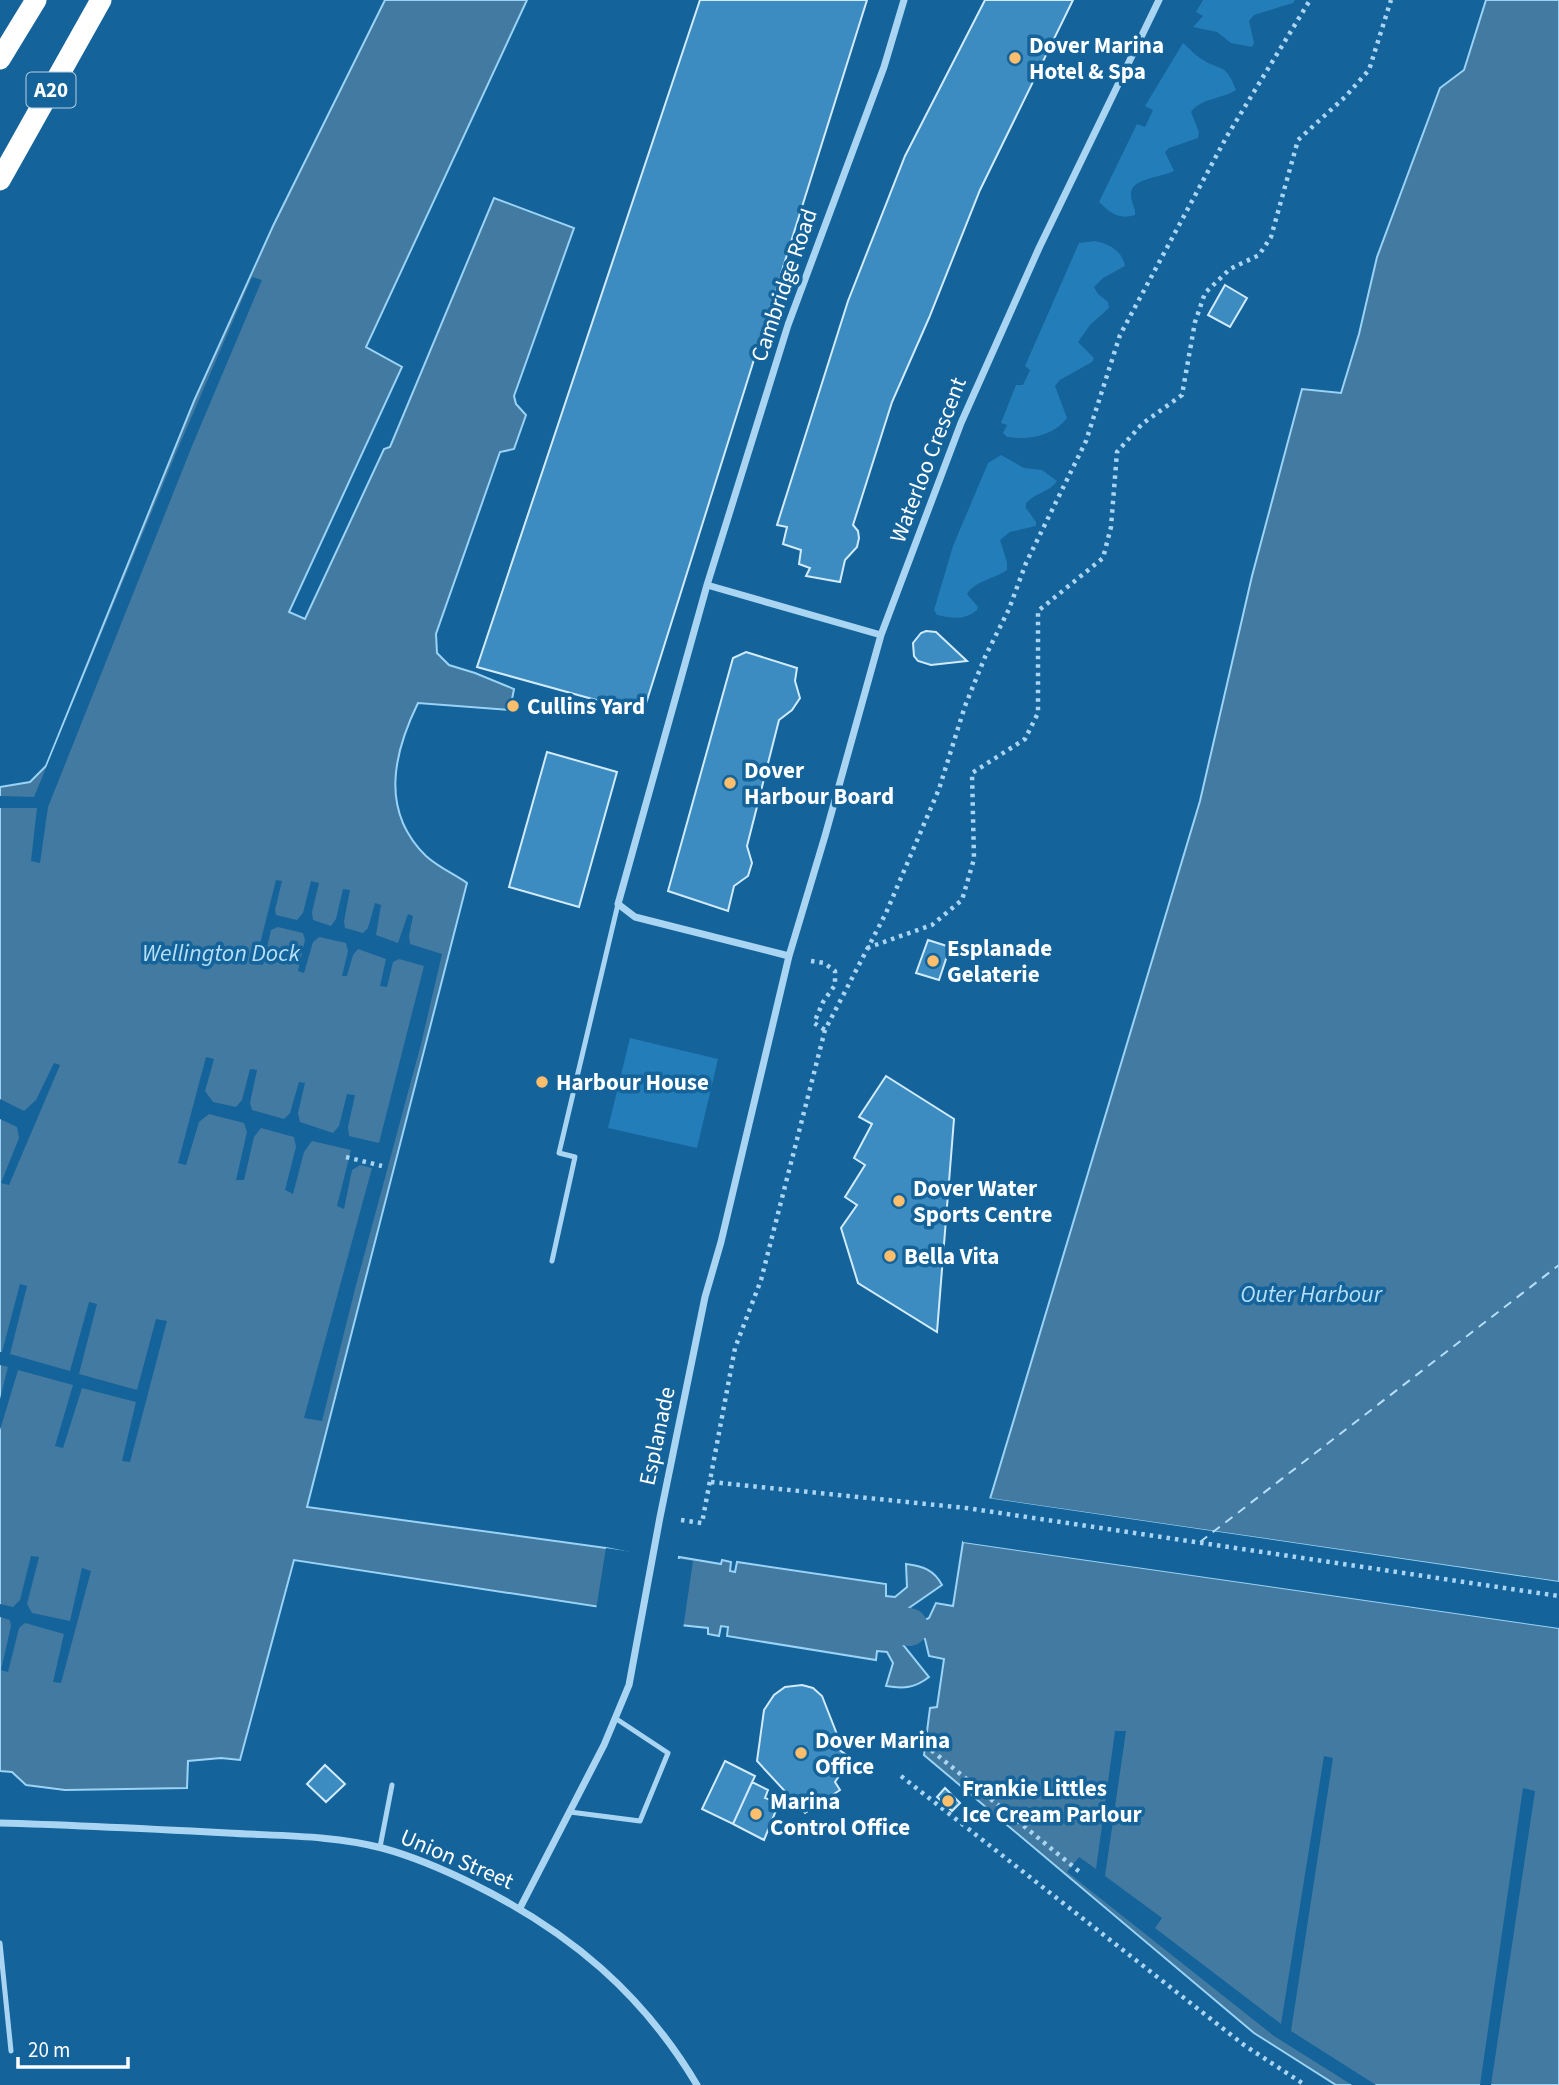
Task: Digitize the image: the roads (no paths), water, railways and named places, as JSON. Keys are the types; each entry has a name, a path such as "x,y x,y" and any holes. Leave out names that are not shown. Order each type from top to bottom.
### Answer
{"highway":[{"name":"A20","path":"0,59 36,0"},
{"name":"A20","path":"0,180 101,0"}],"street":[{"name":"Cambridge Road","path":"618,904 707,585 788,325 884,67 904,0"},
{"name":"Waterloo Crescent","path":"789,956 881,635 961,423 1039,248 1159,0"},
{"path":"707,585 881,635"},
{"path":"618,904 635,916 789,956"},
{"name":"Esplanade","path":"520,1908 604,1745 629,1685 705,1297 721,1242 789,956"},
{"name":"Union Street","path":"0,1824 63,1824 295,1836 380,1847 434,1865 520,1908 584,1952 614,1979 668,2039 697,2085"}],"lane":[{"path":"552,1261 575,1157 559,1153 618,904"},
{"path":"570,1812 640,1821 668,1752 615,1718"},
{"path":"380,1847 393,1785"},
{"path":"0,1945 11,2051"}],"water":[{"name":"Wellington Dock","path":"385,0 527,0 366,347 402,367 289,612 305,619 384,449 390,447 494,198 574,228 514,396 516,404 526,415 514,449 500,452 436,634 437,653 449,665 514,689 510,710 418,703 409,722 397,762 397,801 411,839 431,860 467,883 307,1507 606,1548 678,1563 679,1557 721,1564 722,1560 731,1562 730,1571 735,1572 737,1562 886,1584 886,1596 895,1597 907,1587 906,1564 918,1566 932,1572 942,1585 906,1610 900,1641 929,1677 909,1687 886,1686 893,1663 887,1652 877,1651 876,1660 727,1636 728,1627 721,1626 719,1636 708,1634 708,1628 671,1624 672,1618 294,1560 240,1760 221,1758 188,1761 187,1788 65,1790 26,1785 12,1772 0,1771 0,787 30,782 46,766 194,401 273,226"},
{"name":"Outer Harbour","path":"1486,0 1559,0 1559,1582 990,1499 1200,801 1252,576 1302,389 1341,393 1359,334 1377,257 1440,88 1464,70"},
{"path":"963,1542 1559,1628 1559,2085 1336,2085 1254,2033 924,1755 930,1708 937,1707 944,1659 929,1656 925,1639 909,1627 929,1618 936,1603 953,1606"}],"waterway":[{"path":"850,1618 909,1627"}],"place":[{"name":"Dover Marina Hotel & Spa","path":"1015,58"},
{"name":"Cullins Yard","path":"513,706"},
{"name":"Dover Harbour Board","path":"730,783"},
{"name":"Esplanade Gelaterie","path":"933,961"},
{"name":"Harbour House","path":"542,1082"},
{"name":"Dover Water Sports Centre","path":"899,1201"},
{"name":"Bella Vita","path":"890,1256"},
{"name":"Dover Marina Office","path":"801,1753"},
{"name":"Frankie Littles Ice Cream Parlour","path":"948,1801"},
{"name":"Marina Control Office","path":"756,1814"}]}
